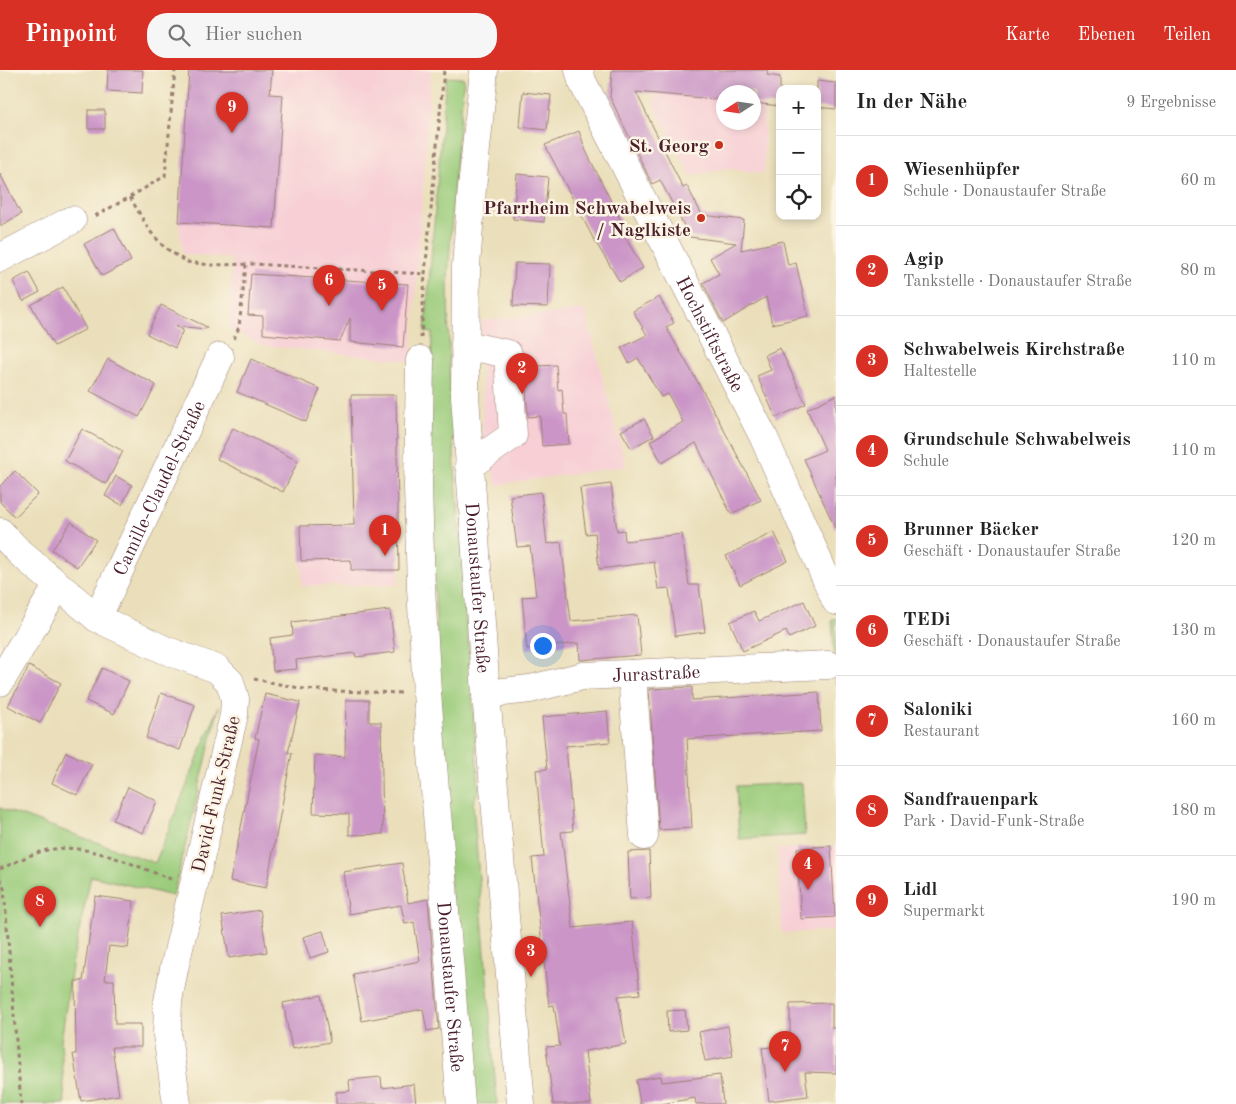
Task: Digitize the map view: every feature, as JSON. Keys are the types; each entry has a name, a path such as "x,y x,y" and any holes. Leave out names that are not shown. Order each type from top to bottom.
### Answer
{"street":[{"name":"Donaustaufer Straße","path":"484,70 466,266 465,396 469,466 492,693 522,1104"},
{"name":"Hochstiftstraße","path":"579,70 582,82 764,438 836,601"},
{"path":"0,258 72,220"},
{"path":"465,345 508,354 513,435 469,466"},
{"name":"Camille-Claudel-Straße","path":"97,618 220,357"},
{"name":"Donaustaufer Straße","path":"420,360 418,487 421,588 427,693 461,1104"},
{"path":"0,532 20,554 97,618 165,650 217,669 230,682"},
{"path":"0,682 58,585"},
{"name":"Jurastraße","path":"492,693 530,689 583,676 828,665"},
{"path":"632,674 644,836"},
{"name":"David-Funk-Straße","path":"177,1104 167,1035 168,1001 234,715 235,699 230,682"}],"path":[{"path":"72,220 90,218 166,176 175,70"},
{"path":"420,360 425,274 444,70"},
{"path":"130,197 149,230 164,247 186,262 211,265 425,274"},
{"path":"220,357 227,352 239,327 246,265"},
{"path":"230,682 251,679 332,691 427,693"},
{"path":"0,869 44,851 73,849 101,854 193,887"},
{"path":"0,879 4,888 20,1104"}],"shaded area":[{"path":"189,70 431,70 411,361 261,345 229,328 232,259 183,254 179,222"},
{"name":"St. Georg","path":"657,70 767,70 764,104 764,174 727,168 691,176 654,106"},
{"path":"585,310 626,466 497,485 483,443 481,321"},
{"path":"351,560 352,570 399,570 398,585 302,586 301,561"},
{"path":"836,846 836,930 782,933 777,849"}],"green space":[{"path":"446,77 464,78 454,182 448,281 449,362 479,788 473,803 497,1104 464,1104 441,728 429,463 432,333 425,332"},
{"path":"836,618 836,685 832,620"},
{"path":"219,706 173,896 91,876 73,959 61,1041 65,1104 0,1104 0,808 155,863"},
{"path":"802,783 805,835 739,839 736,786"}],"building":[{"path":"108,70 143,70 142,93 107,91"},
{"path":"189,70 272,70 270,94 283,95 274,228 179,222"},
{"path":"612,70 768,70 767,75 780,77 780,85 776,85 776,106 761,104 761,85 716,85 716,99 636,92 683,188 687,186 702,215 744,220 741,250 783,241 788,265 796,263 808,316 772,324 766,297 723,323 703,283 719,274 710,258 736,243 690,237 660,180 652,184 610,97"},
{"path":"817,81 836,83 836,109 821,107 821,85 817,85"},
{"path":"523,92 551,95 547,130 520,127"},
{"path":"88,110 105,110 105,129 88,129"},
{"path":"579,131 586,151 622,223 618,225 643,268 620,282 593,238 545,145"},
{"path":"0,174 21,214 0,226"},
{"path":"517,174 548,177 544,222 513,219"},
{"path":"114,228 131,261 102,276 84,244"},
{"path":"515,263 550,264 548,307 513,306"},
{"path":"29,272 40,292 23,301 13,281"},
{"path":"251,274 408,284 403,347 350,342 350,318 340,341 263,334 263,316 248,315"},
{"path":"63,287 86,329 54,346 31,305"},
{"path":"659,297 674,323 666,327 708,400 761,500 731,514 696,443 662,463 650,441 683,422 668,394 661,397 638,358 629,363 621,348 647,335 633,311"},
{"path":"161,305 207,327 206,329 175,326 183,330 175,348 147,334"},
{"path":"780,348 806,404 776,418 757,376 771,370 765,355"},
{"path":"108,359 156,385 139,417 90,391"},
{"path":"251,359 320,389 306,422 237,392"},
{"path":"556,365 558,390 562,389 564,414 567,414 569,444 542,446 540,416 528,417 525,377 537,376 537,366"},
{"path":"351,395 396,395 399,570 351,570 351,560 301,561 300,526 354,525"},
{"path":"836,395 836,530 804,459 825,450 807,409"},
{"path":"644,419 654,436 631,448 621,431"},
{"path":"233,428 298,461 283,492 217,459"},
{"path":"82,429 123,451 106,484 65,461"},
{"path":"15,471 38,494 15,517 0,502 0,486"},
{"path":"116,476 132,485 122,505 105,496"},
{"path":"611,484 617,531 624,530 625,541 682,534 689,585 699,585 705,632 675,636 669,588 658,589 654,562 599,569 595,533 586,534 580,488"},
{"path":"541,492 547,544 561,542 571,621 637,615 641,655 580,660 579,643 527,649 522,597 536,596 530,546 517,547 510,496"},
{"path":"71,522 96,540 77,567 52,550"},
{"path":"774,532 788,561 740,585 726,556"},
{"path":"804,601 815,626 789,638 786,631 743,651 730,622 754,611 759,621"},
{"path":"390,610 395,652 356,657 355,653 296,660 297,669 273,671 270,638 293,635 292,622"},
{"path":"29,666 61,683 40,723 8,706"},
{"path":"102,668 129,681 114,714 86,701"},
{"path":"692,687 692,700 819,692 821,731 687,739 692,828 659,830 649,689"},
{"path":"161,693 195,705 180,750 146,738"},
{"path":"265,694 300,702 288,753 292,753 266,888 230,881 259,739 255,738"},
{"path":"346,700 369,700 369,722 381,722 383,834 349,835 349,814 313,813 315,755 345,757"},
{"path":"607,711 610,742 566,746 573,831 561,832 573,928 632,922 640,994 618,996 626,1044 585,1051 591,1104 553,1104 546,1047 560,1046 554,1005 549,1006 532,858 544,857 536,770 547,769 542,717"},
{"path":"66,752 92,764 77,795 52,783"},
{"path":"128,787 157,801 143,833 113,820"},
{"path":"831,846 835,917 801,919 797,848"},
{"path":"649,851 651,898 630,899 628,852"},
{"path":"402,863 408,903 428,899 439,1029 427,1031 423,1009 362,1021 353,974 420,961 414,922 405,924 401,905 349,914 343,872"},
{"path":"95,896 134,901 128,948 109,946 105,980 114,980 115,1024 141,1024 141,1047 112,1047 119,1095 81,1101 73,1054 76,1054 75,981 83,981"},
{"path":"260,910 267,952 229,958 222,916"},
{"path":"323,931 329,952 310,958 303,937"},
{"path":"321,995 330,1042 292,1049 283,1003"},
{"path":"832,1003 832,1028 836,1028 836,1073 805,1072 808,1096 769,1101 762,1048 790,1045 790,1004"},
{"path":"685,1010 687,1030 668,1032 667,1011"},
{"path":"728,1026 733,1056 705,1061 699,1032"},
{"path":"720,1075 723,1104 696,1104 695,1098 661,1104 640,1104 636,1080 661,1076 662,1082"},
{"path":"381,1077 382,1088 414,1084 416,1104 336,1104 336,1092 350,1091 349,1080"}],"place":[{"name":"Lidl","path":"232,133"},
{"name":"St. Georg","path":"719,145"},
{"name":"Pfarrheim Schwabelweis / Naglkiste","path":"701,218"},
{"name":"TEDi","path":"329,306"},
{"name":"Brunner Bäcker","path":"382,311"},
{"name":"Agip","path":"522,394"},
{"name":"Wiesenhüpfer","path":"385,556"},
{"name":"Grundschule Schwabelweis","path":"808,890"},
{"name":"Sandfrauenpark","path":"40,927"},
{"name":"Schwabelweis Kirchstraße","path":"531,977"},
{"name":"Saloniki","path":"785,1072"}]}
